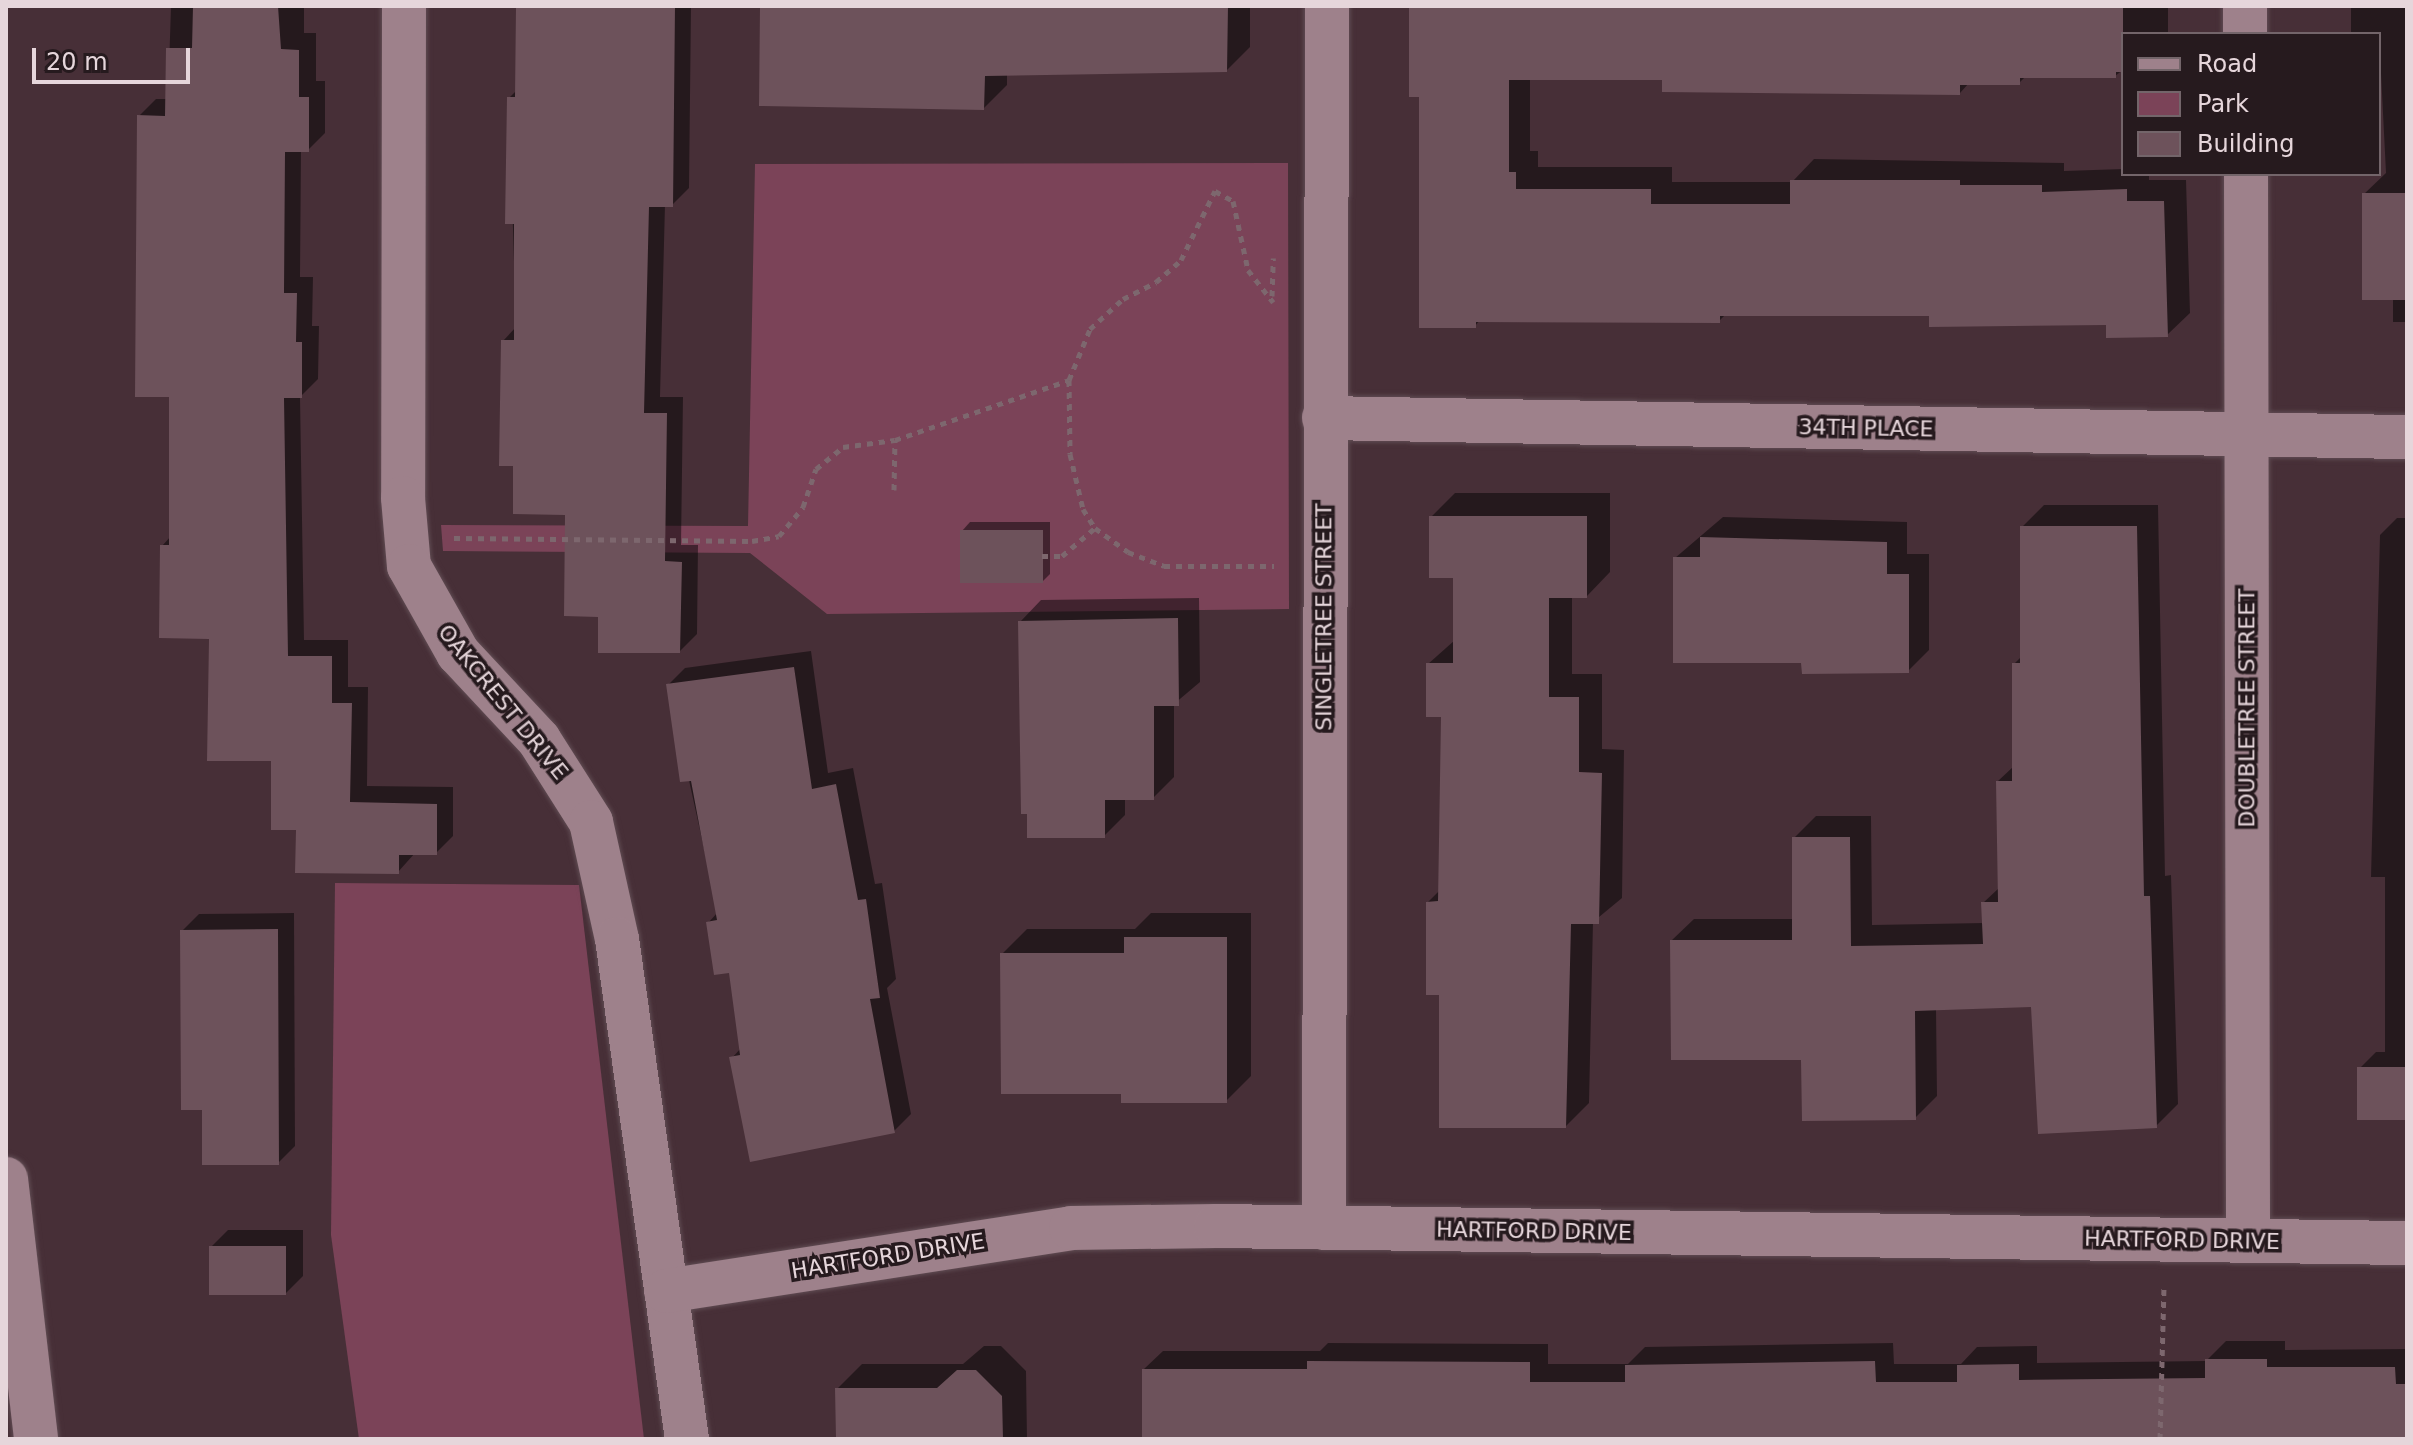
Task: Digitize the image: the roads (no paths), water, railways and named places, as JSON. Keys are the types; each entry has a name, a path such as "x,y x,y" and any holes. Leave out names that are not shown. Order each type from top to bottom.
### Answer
{"street":[{"name":"OAKCREST DRIVE","path":"404,6 405,537 409,566 421,593 458,653 539,740 591,822 617,939 687,1439"},
{"name":"SINGLETREE STREET","path":"1324,1228 1327,6"},
{"path":"2245,6 2245,32"},
{"name":"DOUBLETREE STREET","path":"2246,176 2248,1241"},
{"name":"34TH PLACE","path":"1324,418 2407,437"},
{"path":"6,1179 36,1439"},
{"name":"HARTFORD DRIVE","path":"666,1291 1071,1228 1324,1228 2407,1243"}]}
